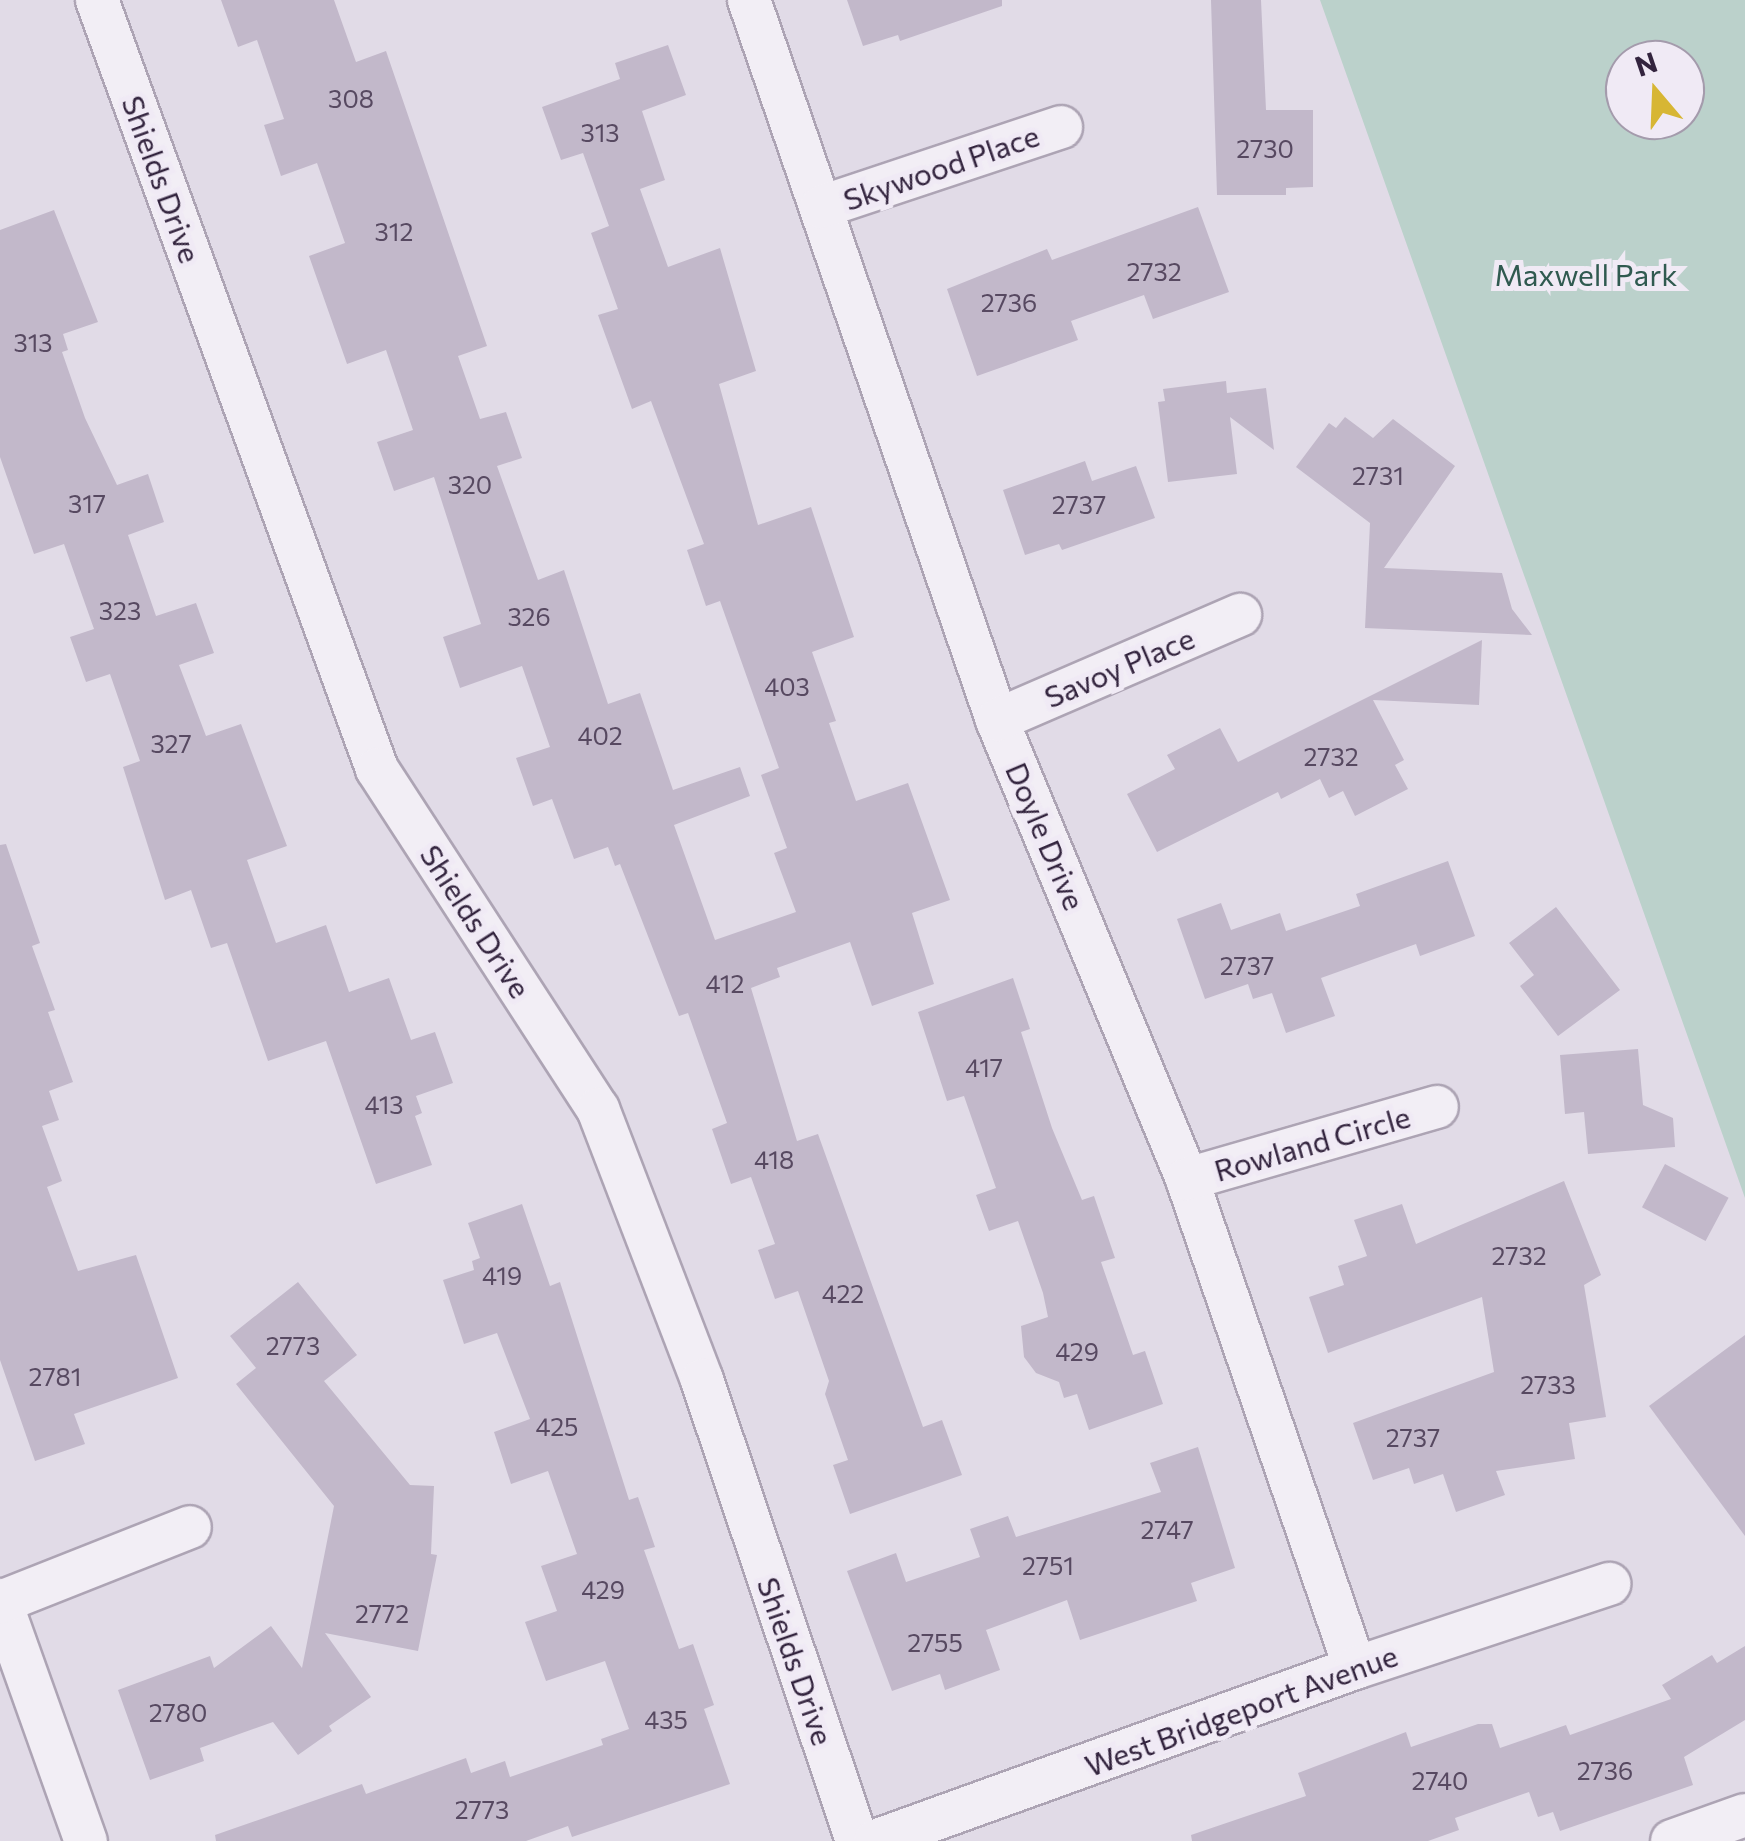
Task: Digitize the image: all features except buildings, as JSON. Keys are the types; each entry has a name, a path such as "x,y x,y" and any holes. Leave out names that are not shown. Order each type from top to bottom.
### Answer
{"street":[{"name":"Shields Drive","path":"97,0 377,769 598,1109 702,1380 856,1841"},
{"name":"Doyle Drive","path":"748,0 997,720 1187,1179 1355,1668"},
{"name":"Skywood Place","path":"821,207 1061,127"},
{"name":"Savoy Place","path":"997,720 1240,615"},
{"name":"Rowland Circle","path":"1187,1179 1437,1107"},
{"path":"86,1841 0,1601 190,1527"},
{"name":"West Bridgeport Avenue","path":"875,1841 1355,1668 1608,1584"},
{"path":"1672,1841 1745,1815"}],"green space":[{"name":"Maxwell Park","path":"1320,0 1745,0 1745,1198"}]}
